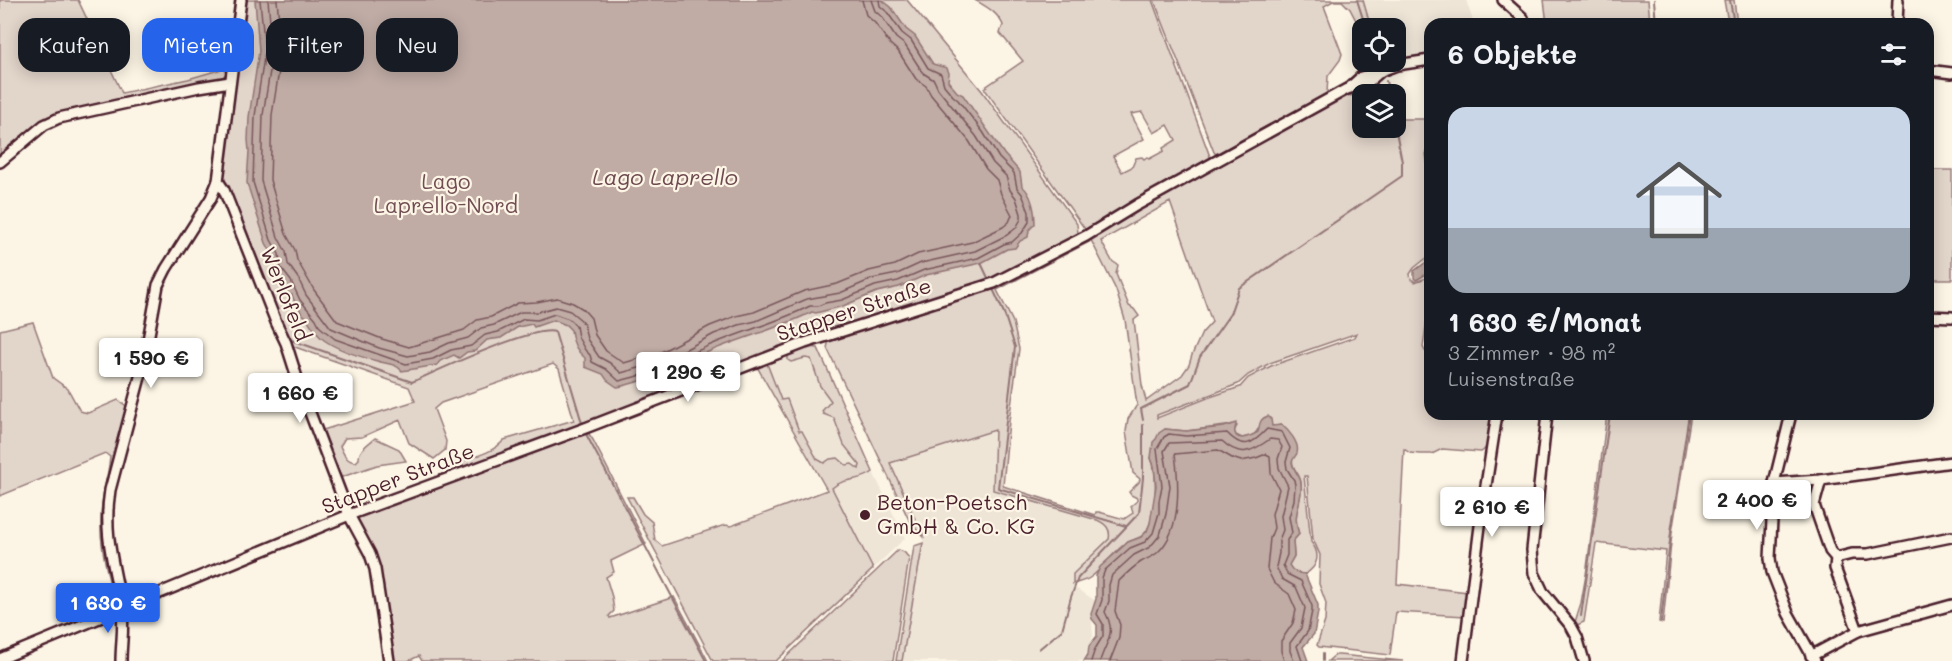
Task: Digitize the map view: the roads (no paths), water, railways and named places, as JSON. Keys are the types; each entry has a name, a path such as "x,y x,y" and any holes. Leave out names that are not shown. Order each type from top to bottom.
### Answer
{"street":[{"path":"121,661 122,607 111,562 107,535 107,508 144,362 158,285 211,198 218,181 241,0"},
{"path":"1503,0 1523,18"},
{"path":"1897,18 1898,0"},
{"name":"Stapper Straße","path":"0,659 349,514 586,428 805,343 994,283 1086,236 1137,205 1347,89 1366,84 1381,71 1403,63 1424,61"},
{"path":"1934,70 1952,72"},
{"path":"0,162 44,125 52,121 230,82"},
{"name":"Werlofeld","path":"218,181 224,190 286,343 299,384 349,514 370,554 378,577 389,661"},
{"path":"1934,316 1952,317"},
{"path":"1463,661 1496,420"},
{"path":"1546,420 1532,550 1534,573 1543,592 1571,626 1584,661"},
{"path":"1790,420 1774,483 1770,558 1772,572 1788,613 1813,660 1858,631 1952,605"},
{"path":"1774,483 1821,480 1952,462"},
{"path":"1821,480 1814,505 1830,551 1836,558 1835,568 1858,631"},
{"path":"1836,558 1952,537"}],"water":[{"name":"Lago Laprello","path":"255,0 882,0 891,7 906,29 915,36 933,64 947,68 948,81 957,92 963,95 1004,154 1020,172 1022,186 1032,203 1035,224 1029,230 1028,237 1020,241 1015,248 1007,249 981,263 926,275 843,306 812,312 701,355 667,375 623,386 617,387 603,374 585,367 585,358 575,346 571,330 554,320 534,327 532,324 518,327 501,338 487,340 475,351 467,352 459,358 454,355 440,361 437,365 402,371 394,365 343,350 321,338 302,315 292,295 288,294 286,284 276,270 247,183 249,117 259,51"},
{"path":"1424,264 1424,276 1416,280 1414,271"},
{"path":"1268,416 1272,426 1282,425 1287,430 1295,441 1297,449 1292,462 1301,483 1296,520 1299,534 1293,541 1294,556 1289,565 1296,572 1305,574 1318,605 1314,634 1303,647 1308,661 1084,661 1089,646 1097,636 1097,625 1091,614 1096,599 1096,576 1100,567 1128,542 1141,537 1147,531 1150,523 1156,486 1151,458 1153,442 1159,433 1165,429 1186,431 1224,427 1236,423 1237,436 1246,437 1258,432 1261,420"}],"waterway":[{"path":"1357,0 1363,18"},
{"path":"1654,0 1656,18"},
{"path":"1730,0 1733,18"},
{"path":"1143,420 1141,409 1190,384 1200,357 1230,314 1239,288 1402,176 1397,138"},
{"path":"981,263 989,280"},
{"path":"993,289 1015,347 998,488 1126,526"},
{"path":"291,340 412,382 527,335 555,332 582,423"},
{"path":"1581,616 1609,420"},
{"path":"1661,621 1671,532 1688,420"},
{"path":"1039,649 1062,630 1078,578 1139,513 1143,478 1143,425"},
{"path":"586,434 706,661"},
{"path":"1323,654 1323,661"}],"place":[{"name":"Beton-Poetsch GmbH & Co. KG","path":"865,515"}],"park label":[{"name":"Lago Laprello-Nord","path":"446,194"}]}
